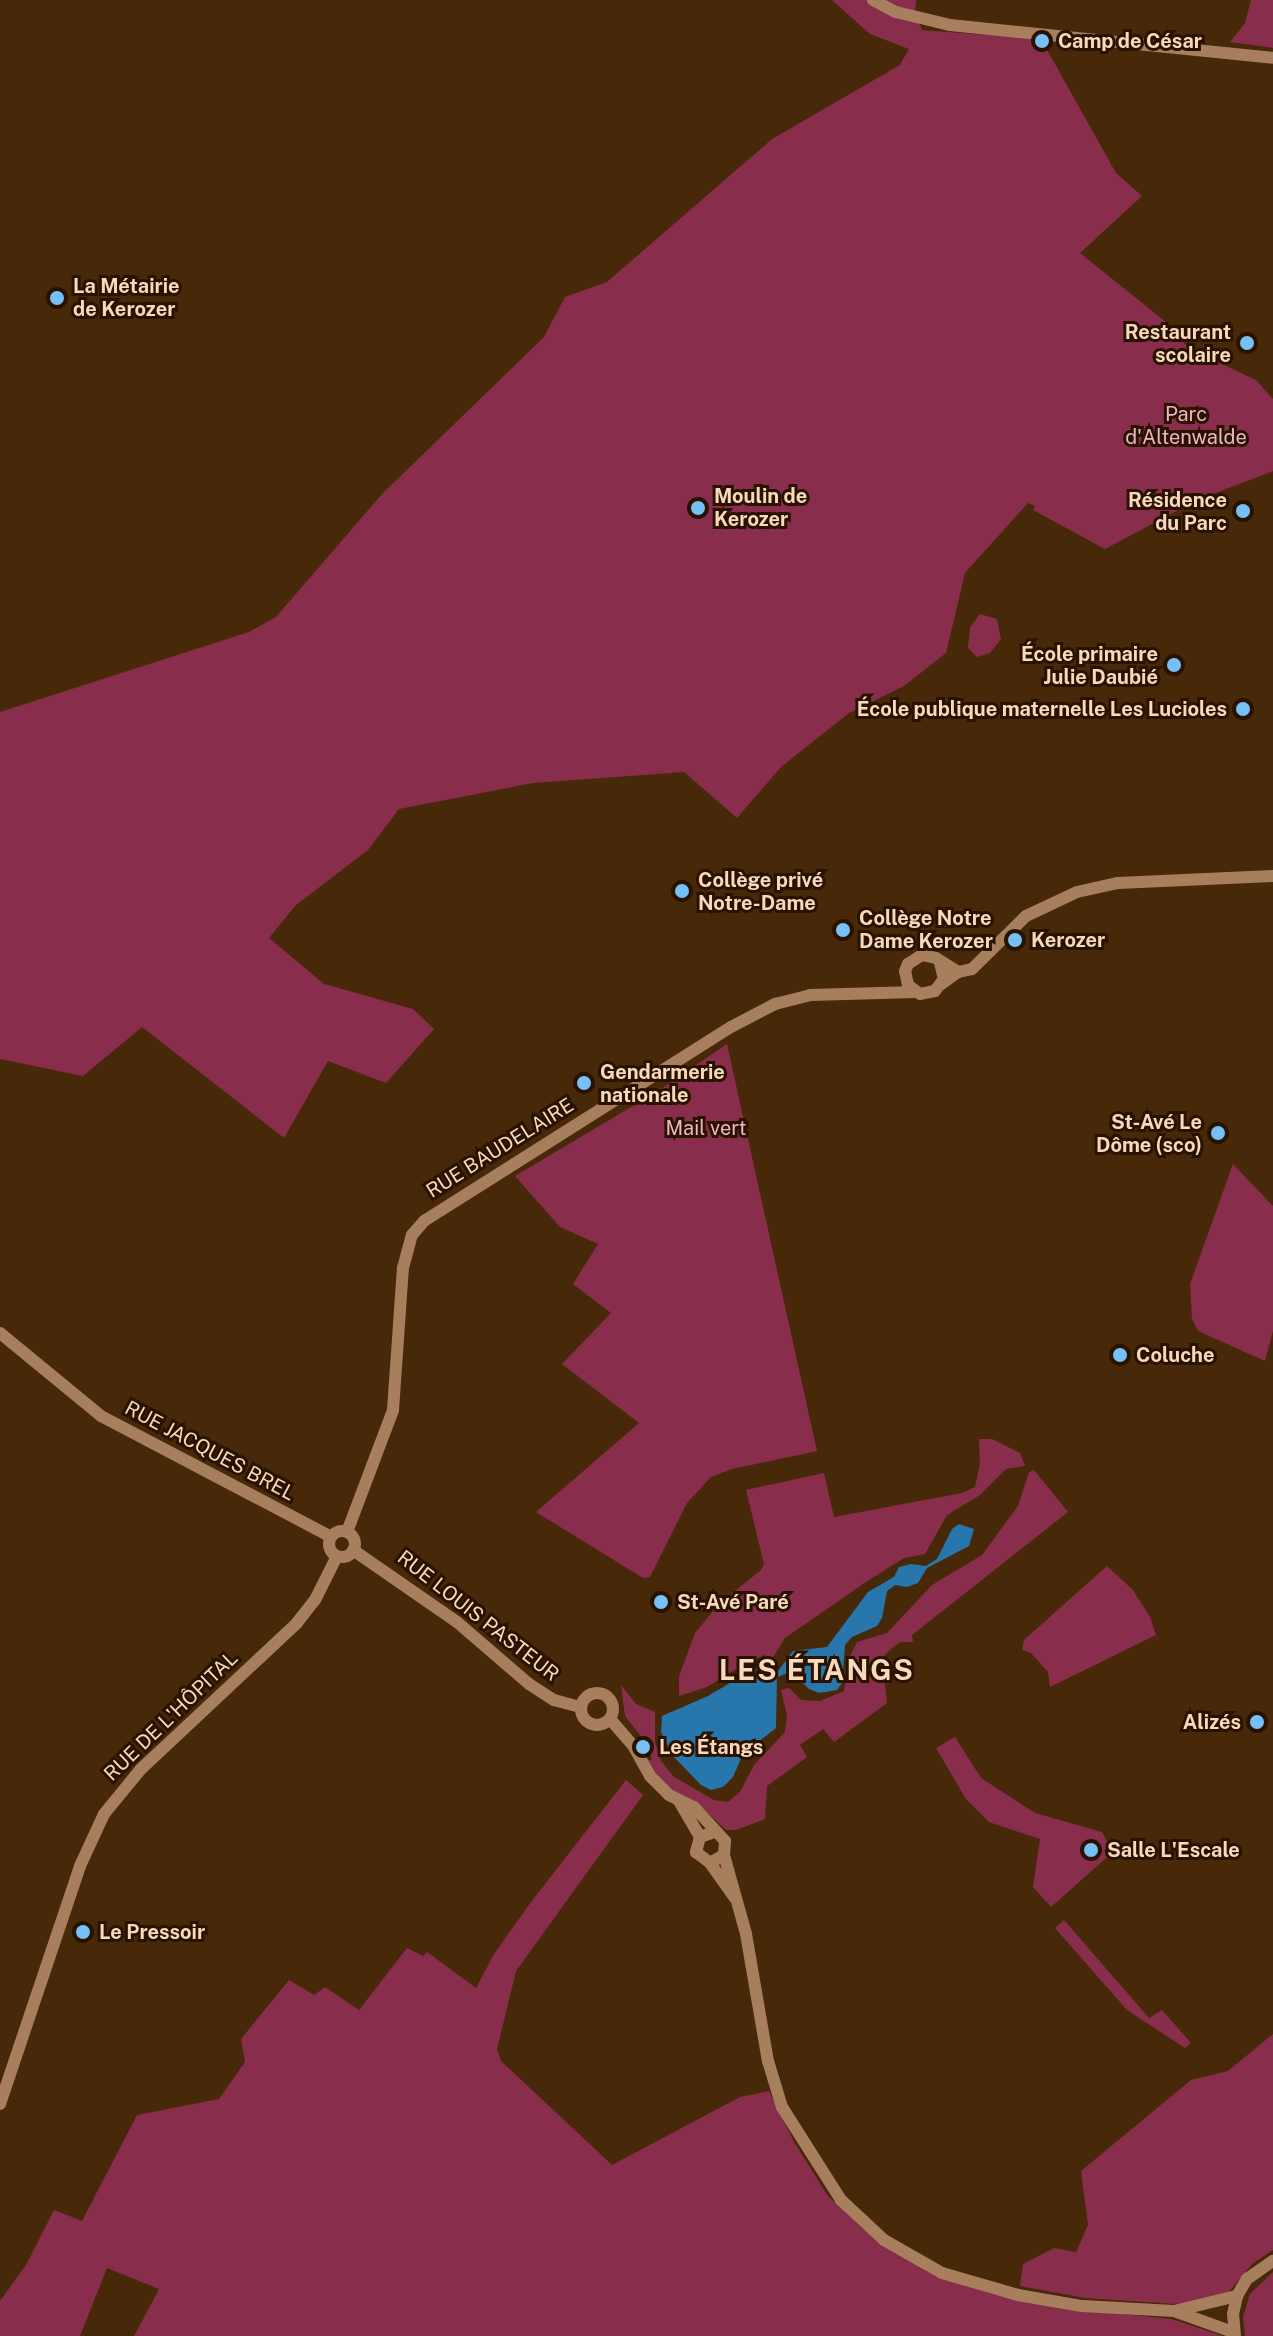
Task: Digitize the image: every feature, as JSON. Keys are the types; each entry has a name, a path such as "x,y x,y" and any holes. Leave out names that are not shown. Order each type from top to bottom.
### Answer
{"street":[{"path":"873,0 896,12 926,20 1273,58"},
{"path":"905,971 908,985 916,992 928,994 958,972 972,969 1026,916 1077,892 1118,883 1273,876"},
{"path":"894,992 914,958 922,955 936,958 940,963 944,970 940,985"},
{"path":"940,963 958,972"},
{"name":"RUE BAUDELAIRE","path":"347,1532 393,1410 406,1251 424,1221 731,1027 775,1004 810,995 877,996 916,992"},
{"name":"RUE JACQUES BREL","path":"0,1333 101,1416 331,1537"},
{"path":"347,1532 354,1542 353,1550 345,1557 337,1556 330,1549 331,1537 347,1532"},
{"name":"RUE LOUIS PASTEUR","path":"353,1550 457,1622 529,1684 554,1700 581,1707"},
{"name":"RUE DE L'HÔPITAL","path":"0,2104 80,1866 104,1814 141,1769 296,1624 315,1600 337,1556"},
{"path":"590,1695 605,1695 613,1708 610,1719 598,1725 590,1723 581,1707 590,1695"},
{"path":"610,1719 634,1747 650,1776 679,1801 694,1807 725,1841 724,1855 746,1934 768,2061 782,2107 841,2200 884,2240 942,2273 1018,2295 1082,2306 1174,2311 1237,2296"},
{"path":"679,1801 700,1837 696,1852 710,1863 735,1898"},
{"path":"700,1837 714,1832"},
{"path":"710,1863 724,1855"},
{"path":"1174,2311 1234,2334 1237,2296 1247,2279 1273,2261"}],"green space":[{"name":"Parc d'Altenwalde","path":"832,0 916,0 915,12 922,30 1041,39 1116,173 1142,196 1080,253 1172,327 1193,354 1219,350 1226,366 1256,380 1273,399 1273,471 1197,500 1105,549 1033,510 1035,506 1028,503 965,573 946,653 904,686 849,713 781,767 737,818 684,772 533,783 399,809 368,850 296,905 269,938 324,984 413,1009 434,1029 386,1083 328,1061 284,1138 142,1027 83,1076 0,1059 0,712 249,632 276,617 382,494 544,337 565,297 607,282 772,139 900,65 909,49 870,34"},
{"path":"1251,0 1273,0 1273,48 1230,42 1245,23"},
{"path":"980,614 997,619 1001,639 990,653 977,657 968,648 970,627"},
{"name":"Mail vert","path":"727,1044 817,1451 732,1469 711,1477 687,1503 650,1577 643,1578 536,1512 639,1423 562,1364 611,1313 573,1284 598,1244 560,1227 515,1176 658,1091"},
{"path":"1233,1164 1273,1206 1273,1331 1265,1361 1198,1331 1192,1319 1190,1284"},
{"path":"979,1439 992,1439 1020,1453 1025,1466 1006,1469 980,1495 947,1515 925,1554 904,1558 866,1582 785,1638 772,1659 765,1655 749,1661 707,1687 679,1696 679,1676 695,1633 719,1604 761,1570 764,1564 746,1490 824,1473 834,1517 962,1493 975,1487 980,1464"},
{"path":"1034,1470 1068,1512 912,1635 913,1642 900,1642 882,1658 887,1703 834,1742 823,1729 800,1745 807,1757 767,1786 765,1819 736,1830 726,1830 697,1803 674,1791 656,1775 648,1761 652,1759 647,1744 625,1716 621,1685 636,1704 655,1712 655,1742 661,1761 674,1777 714,1800 728,1802 740,1792 754,1765 785,1732 787,1716 781,1690 789,1688 801,1700 820,1701 844,1691 850,1656 857,1642 887,1633 932,1585 982,1555 1018,1506 1029,1472"},
{"path":"1107,1566 1133,1590 1150,1617 1156,1635 1050,1687 1048,1672 1031,1653 1022,1650 1024,1640"},
{"path":"955,1737 981,1778 1035,1813 1102,1832 1113,1852 1051,1907 1033,1887 1040,1839 989,1822 966,1799 936,1748"},
{"path":"626,1780 643,1795 516,1971 497,2049 501,2061 612,2165 740,2097 769,2091 794,2142 828,2196 863,2229 896,2251 1059,2308 1172,2319 1223,2336 134,2336 159,2289 107,2268 80,2336 0,2336 0,2301 26,2265 54,2210 82,2221 137,2115 219,2099 245,2062 241,2039 289,1980 314,1995 325,1987 359,2010 407,1948 423,1956 427,1952 476,1988 494,1954 531,1902"},
{"path":"1064,1920 1149,2018 1162,2010 1191,2043 1185,2048 1127,2010 1055,1928"},
{"path":"1273,2034 1273,2250 1252,2264 1227,2294 1215,2299 1175,2304 1085,2298 1020,2286 1023,2264 1054,2248 1076,2252 1088,2225 1081,2171 1191,2080 1228,2071"},
{"path":"1273,2272 1273,2336 1245,2336 1243,2317 1250,2294"}],"water":[{"path":"959,1524 974,1529 969,1546 927,1568 918,1583 907,1587 895,1585 887,1591 882,1618 877,1626 852,1637 845,1645 842,1683 837,1690 819,1693 809,1689 791,1672 777,1677 776,1728 743,1754 733,1777 723,1787 711,1790 701,1785 673,1756 661,1732 662,1716 708,1696 752,1670 776,1674 793,1651 827,1647 868,1592 894,1577 899,1567 911,1564 926,1566 937,1559 952,1529"}],"place":[{"name":"Camp de César","path":"1042,41"},
{"name":"La Métairie de Kerozer","path":"57,298"},
{"name":"Restaurant scolaire","path":"1247,343"},
{"name":"Moulin de Kerozer","path":"698,508"},
{"name":"Résidence du Parc","path":"1243,511"},
{"name":"École primaire Julie Daubié","path":"1174,665"},
{"name":"École publique maternelle Les Lucioles","path":"1243,709"},
{"name":"Collège privé Notre-Dame","path":"682,891"},
{"name":"Collège Notre Dame Kerozer","path":"843,930"},
{"name":"Kerozer","path":"1015,940"},
{"name":"Gendarmerie nationale","path":"584,1083"},
{"name":"St-Avé Le Dôme (sco)","path":"1218,1133"},
{"name":"Coluche","path":"1120,1355"},
{"name":"St-Avé Paré","path":"661,1602"},
{"name":"Alizés","path":"1257,1722"},
{"name":"Les Étangs","path":"643,1747"},
{"name":"Salle L'Escale","path":"1091,1850"},
{"name":"Le Pressoir","path":"83,1932"}],"district":[{"name":"LES ÉTANGS","path":"817,1670"}]}
